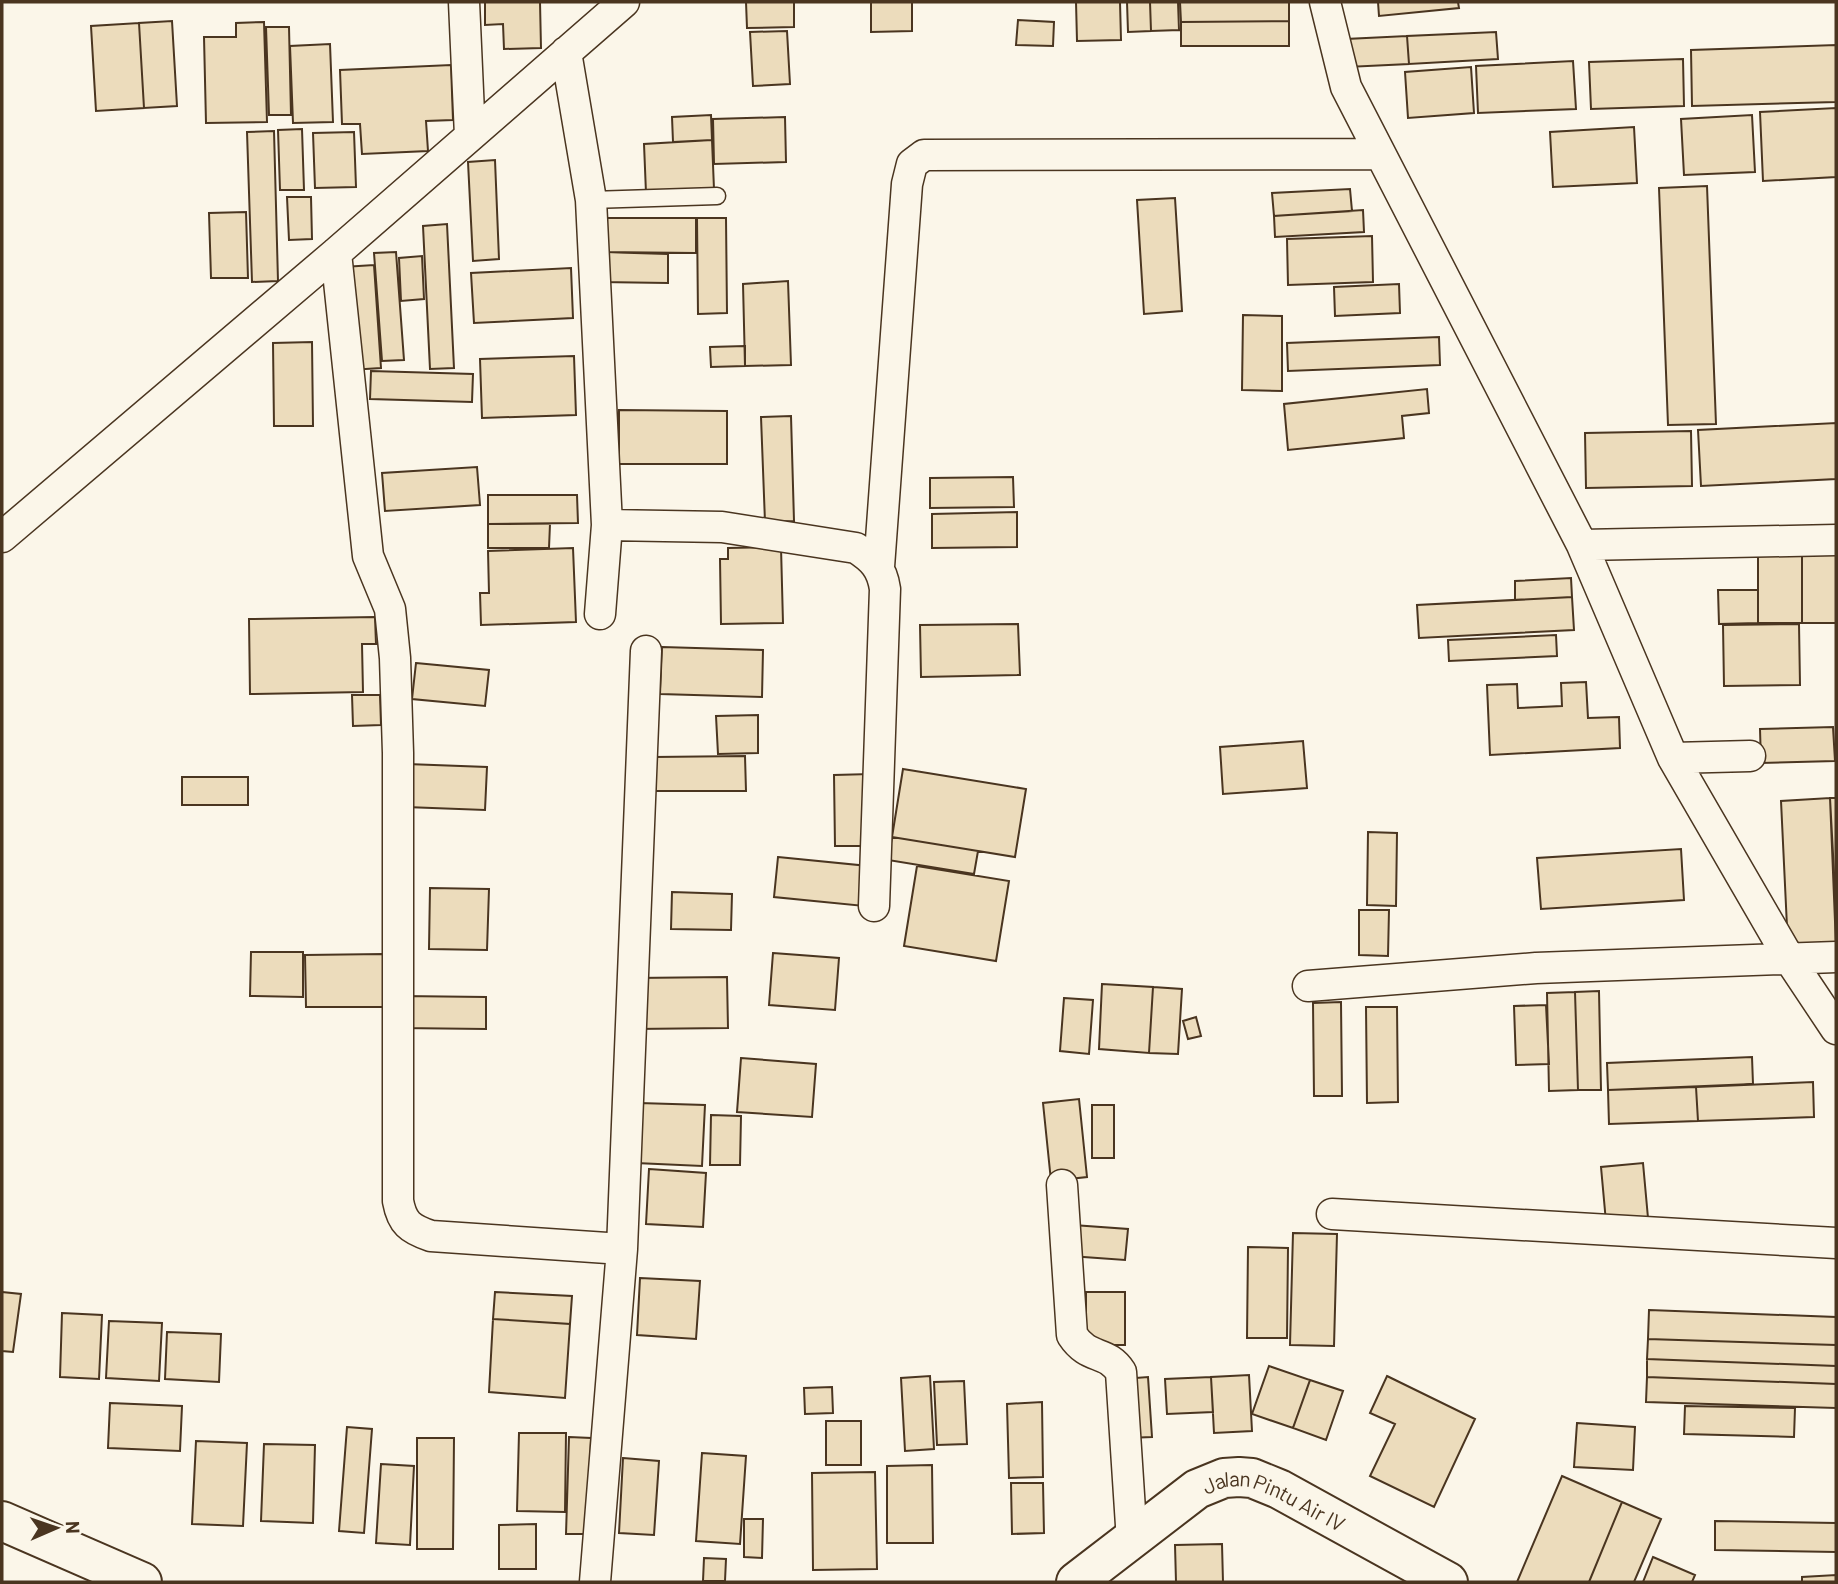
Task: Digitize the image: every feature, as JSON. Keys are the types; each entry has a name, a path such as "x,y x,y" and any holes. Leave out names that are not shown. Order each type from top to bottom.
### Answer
{"main road":[{"name":"Jalan Pintu Air IV","path":"1076,1582 1197,1489 1223,1478 1239,1477 1252,1478 1279,1489 1448,1582"},
{"path":"2,1521 142,1582"}],"street":[{"path":"464,2 470,136"},
{"path":"2,537 336,253 624,2"},
{"path":"1325,2 1346,88 1582,545 1673,758 1790,960 1836,1029"},
{"path":"566,52 591,200 607,525 600,614"},
{"path":"874,906 885,589 879,567 906,184 912,164 924,155 1380,154"},
{"path":"336,253 368,556 390,609 395,658 398,767 398,1200 401,1214 405,1224 412,1230 431,1236 622,1249"},
{"path":"607,525 736,529 856,548 879,567"},
{"path":"1582,545 1836,540"},
{"path":"595,1582 622,1249 646,651"},
{"path":"1673,758 1750,756"},
{"path":"1308,986 1536,968 1836,957"},
{"path":"1062,1185 1072,1335 1084,1350 1114,1362 1121,1372 1132,1541"},
{"path":"1332,1214 1836,1243"}],"lane":[{"path":"591,200 717,196"}],"building":[{"path":"485,2 540,2 541,48 504,49 503,24 485,25"},
{"path":"746,2 794,2 794,27 747,28"},
{"path":"871,2 912,2 912,31 871,32"},
{"path":"1076,2 1120,2 1121,40 1077,41"},
{"path":"1127,2 1150,2 1151,31 1128,32"},
{"path":"1150,2 1178,2 1179,30 1151,31"},
{"path":"1180,2 1289,2 1289,21 1181,22"},
{"path":"1378,2 1458,2 1459,8 1379,16"},
{"path":"1018,20 1054,22 1053,46 1016,45"},
{"path":"172,21 177,106 144,108 139,23"},
{"path":"1289,21 1289,46 1181,46 1181,22"},
{"path":"264,22 267,122 206,123 204,37 236,37 236,23"},
{"path":"139,23 144,108 96,111 91,26"},
{"path":"266,27 289,27 291,115 269,115"},
{"path":"787,31 790,84 753,86 750,32"},
{"path":"1496,32 1498,59 1409,64 1407,36"},
{"path":"1407,36 1409,64 1347,67 1346,39"},
{"path":"330,44 333,122 293,123 290,46"},
{"path":"1836,45 1836,102 1692,106 1691,50"},
{"path":"1683,59 1684,106 1591,109 1589,62"},
{"path":"1573,61 1576,109 1478,113 1476,66"},
{"path":"451,65 453,120 426,121 428,151 362,154 360,124 342,124 340,70"},
{"path":"1471,67 1474,113 1408,118 1405,72"},
{"path":"1836,108 1836,177 1763,181 1760,112"},
{"path":"711,115 712,140 673,142 672,117"},
{"path":"1752,115 1755,172 1684,175 1681,119"},
{"path":"785,117 786,162 714,164 713,119"},
{"path":"1634,127 1637,183 1553,187 1550,132"},
{"path":"302,129 304,190 280,190 278,130"},
{"path":"274,131 278,281 252,282 247,132"},
{"path":"354,132 356,187 315,188 313,133"},
{"path":"712,140 714,189 646,193 644,144"},
{"path":"495,160 499,259 473,261 468,162"},
{"path":"1707,186 1716,424 1668,425 1659,188"},
{"path":"1350,189 1352,211 1274,216 1272,193"},
{"path":"287,197 311,197 312,239 289,240"},
{"path":"1175,198 1182,311 1144,314 1137,200"},
{"path":"1363,210 1364,232 1275,237 1274,216"},
{"path":"246,212 248,278 211,278 209,213"},
{"path":"600,218 696,218 696,253 600,252"},
{"path":"697,218 726,218 727,313 698,314"},
{"path":"447,224 454,368 430,369 423,226"},
{"path":"1372,236 1373,282 1288,285 1287,239"},
{"path":"396,252 404,360 382,361 374,253"},
{"path":"601,252 668,254 668,283 600,282"},
{"path":"422,256 424,299 401,301 399,258"},
{"path":"374,265 381,368 350,370 343,267"},
{"path":"571,268 573,318 474,323 471,273"},
{"path":"788,281 791,365 745,366 743,284"},
{"path":"1399,284 1400,313 1335,316 1334,287"},
{"path":"1243,315 1282,316 1282,391 1242,390"},
{"path":"1439,337 1440,365 1288,371 1287,343"},
{"path":"312,342 313,426 274,426 273,343"},
{"path":"745,346 745,366 711,367 710,347"},
{"path":"574,356 576,415 482,418 480,359"},
{"path":"371,371 473,374 472,402 370,399"},
{"path":"1427,389 1429,413 1402,416 1404,438 1288,450 1284,404"},
{"path":"619,410 727,411 727,464 619,464"},
{"path":"791,416 794,521 765,522 761,417"},
{"path":"1836,423 1836,479 1701,486 1698,430"},
{"path":"1691,431 1692,486 1586,488 1585,433"},
{"path":"477,467 480,505 385,511 382,473"},
{"path":"1013,477 1014,507 930,508 930,478"},
{"path":"488,495 577,495 578,523 488,524"},
{"path":"1017,512 1017,547 932,548 932,514"},
{"path":"488,524 550,524 549,548 488,548"},
{"path":"781,547 783,623 721,624 720,559 728,559 728,548"},
{"path":"1758,547 1802,547 1802,623 1758,623"},
{"path":"1802,547 1836,547 1836,623 1802,623"},
{"path":"573,548 576,622 481,625 480,593 489,593 488,551"},
{"path":"1571,578 1572,597 1515,600 1515,581"},
{"path":"1718,590 1758,590 1758,623 1719,624"},
{"path":"1572,597 1574,630 1419,638 1417,605"},
{"path":"375,617 376,644 362,644 363,692 250,694 249,619"},
{"path":"1018,624 1020,675 921,677 920,625"},
{"path":"1799,624 1800,685 1724,686 1723,625"},
{"path":"1556,635 1557,656 1449,661 1448,640"},
{"path":"662,647 763,650 762,697 660,694"},
{"path":"416,663 489,670 485,706 412,699"},
{"path":"1586,682 1588,718 1619,717 1620,748 1490,755 1487,685 1517,684 1518,708 1562,706 1561,683"},
{"path":"352,695 380,695 381,725 353,726"},
{"path":"758,715 758,753 718,754 716,716"},
{"path":"1833,727 1835,761 1761,763 1760,729"},
{"path":"1303,741 1307,788 1223,794 1220,747"},
{"path":"745,756 746,791 655,791 654,757"},
{"path":"407,764 487,767 485,810 406,807"},
{"path":"903,769 1026,789 1015,857 892,837"},
{"path":"871,774 872,846 835,846 834,775"},
{"path":"182,777 248,777 248,805 182,805"},
{"path":"1830,798 1836,946 1788,948 1781,801"},
{"path":"1830,798 1836,798 1836,910"},
{"path":"1368,832 1397,833 1396,906 1367,905"},
{"path":"892,837 978,851 974,874 888,860"},
{"path":"1681,849 1684,900 1541,909 1537,858"},
{"path":"778,857 868,866 864,906 774,897"},
{"path":"917,866 1009,881 996,961 904,946"},
{"path":"430,888 489,889 487,950 429,949"},
{"path":"672,892 732,894 731,930 671,929"},
{"path":"1359,910 1389,910 1388,956 1359,955"},
{"path":"251,952 303,952 303,997 250,996"},
{"path":"773,953 839,958 835,1010 769,1005"},
{"path":"383,954 384,1007 306,1007 305,955"},
{"path":"727,977 728,1028 634,1029 634,978"},
{"path":"1102,984 1153,987 1149,1053 1099,1049"},
{"path":"1153,987 1182,989 1178,1054 1149,1053"},
{"path":"1599,991 1601,1090 1578,1090 1575,992"},
{"path":"1575,992 1578,1090 1549,1091 1547,993"},
{"path":"401,996 486,997 486,1029 400,1028"},
{"path":"1064,998 1093,1000 1089,1054 1060,1051"},
{"path":"1341,1002 1342,1096 1314,1096 1313,1003"},
{"path":"1546,1005 1549,1064 1516,1065 1514,1006"},
{"path":"1366,1007 1397,1007 1398,1102 1367,1103"},
{"path":"1196,1017 1201,1036 1188,1039 1183,1021"},
{"path":"1752,1057 1753,1084 1608,1090 1607,1063"},
{"path":"741,1058 816,1064 812,1117 737,1112"},
{"path":"1813,1082 1814,1117 1698,1121 1696,1087"},
{"path":"1696,1087 1698,1121 1609,1124 1608,1090"},
{"path":"1079,1099 1087,1177 1051,1181 1043,1103"},
{"path":"639,1103 705,1105 702,1166 636,1163"},
{"path":"1092,1105 1114,1105 1114,1158 1092,1158"},
{"path":"711,1115 741,1116 740,1165 710,1165"},
{"path":"1643,1163 1648,1218 1606,1222 1601,1167"},
{"path":"649,1169 706,1173 703,1227 646,1224"},
{"path":"1073,1225 1128,1229 1125,1260 1070,1256"},
{"path":"1293,1233 1337,1234 1334,1346 1290,1345"},
{"path":"1248,1247 1288,1248 1287,1338 1247,1338"},
{"path":"640,1278 700,1281 696,1339 637,1335"},
{"path":"2,1292 21,1294 13,1352 2,1351"},
{"path":"495,1292 572,1296 570,1324 493,1319"},
{"path":"1086,1292 1125,1292 1125,1345 1086,1345"},
{"path":"1649,1310 1836,1317 1836,1345 1648,1339"},
{"path":"62,1313 102,1315 99,1379 60,1377"},
{"path":"493,1319 570,1324 565,1398 489,1392"},
{"path":"109,1321 162,1323 159,1381 106,1378"},
{"path":"167,1332 221,1334 219,1382 165,1379"},
{"path":"1648,1339 1836,1345 1836,1366 1647,1359"},
{"path":"1647,1359 1836,1366 1836,1384 1647,1377"},
{"path":"1269,1366 1310,1380 1293,1428 1252,1414"},
{"path":"1249,1375 1252,1431 1214,1433 1211,1377"},
{"path":"930,1376 934,1449 905,1451 901,1378"},
{"path":"1387,1376 1475,1419 1434,1507 1370,1476 1395,1424 1370,1413"},
{"path":"1148,1377 1152,1437 1127,1438 1123,1379"},
{"path":"1211,1377 1213,1412 1167,1414 1165,1379"},
{"path":"1647,1377 1836,1384 1836,1408 1646,1402"},
{"path":"1310,1380 1343,1391 1326,1440 1293,1428"},
{"path":"964,1381 967,1444 937,1445 934,1382"},
{"path":"832,1387 833,1413 805,1414 804,1388"},
{"path":"1042,1402 1043,1477 1009,1478 1007,1404"},
{"path":"110,1403 182,1406 180,1451 108,1448"},
{"path":"1685,1406 1795,1408 1794,1437 1684,1434"},
{"path":"826,1421 861,1421 861,1465 826,1465"},
{"path":"1577,1423 1635,1427 1633,1470 1574,1467"},
{"path":"347,1427 372,1429 364,1533 339,1531"},
{"path":"519,1433 566,1433 565,1512 517,1511"},
{"path":"569,1437 591,1438 588,1534 566,1534"},
{"path":"417,1438 454,1438 453,1549 417,1549"},
{"path":"196,1441 247,1443 243,1526 192,1524"},
{"path":"264,1444 315,1445 313,1523 261,1521"},
{"path":"702,1453 746,1456 740,1544 696,1541"},
{"path":"623,1458 659,1461 654,1535 619,1533"},
{"path":"381,1464 414,1466 410,1545 376,1543"},
{"path":"932,1465 933,1543 887,1543 887,1466"},
{"path":"875,1472 877,1569 813,1570 812,1473"},
{"path":"1562,1476 1622,1502 1589,1582 1517,1582"},
{"path":"1011,1483 1043,1483 1044,1533 1012,1534"},
{"path":"1622,1502 1661,1519 1634,1582 1589,1582"},
{"path":"744,1519 763,1519 762,1558 744,1557"},
{"path":"1715,1521 1836,1523 1836,1552 1715,1550"},
{"path":"536,1524 536,1569 499,1569 499,1525"},
{"path":"1222,1544 1223,1582 1176,1582 1175,1545"},
{"path":"1653,1557 1695,1575 1692,1582 1643,1582"},
{"path":"704,1558 726,1559 725,1581 703,1581"},
{"path":"1836,1575 1836,1582 1802,1582 1802,1577"}]}
